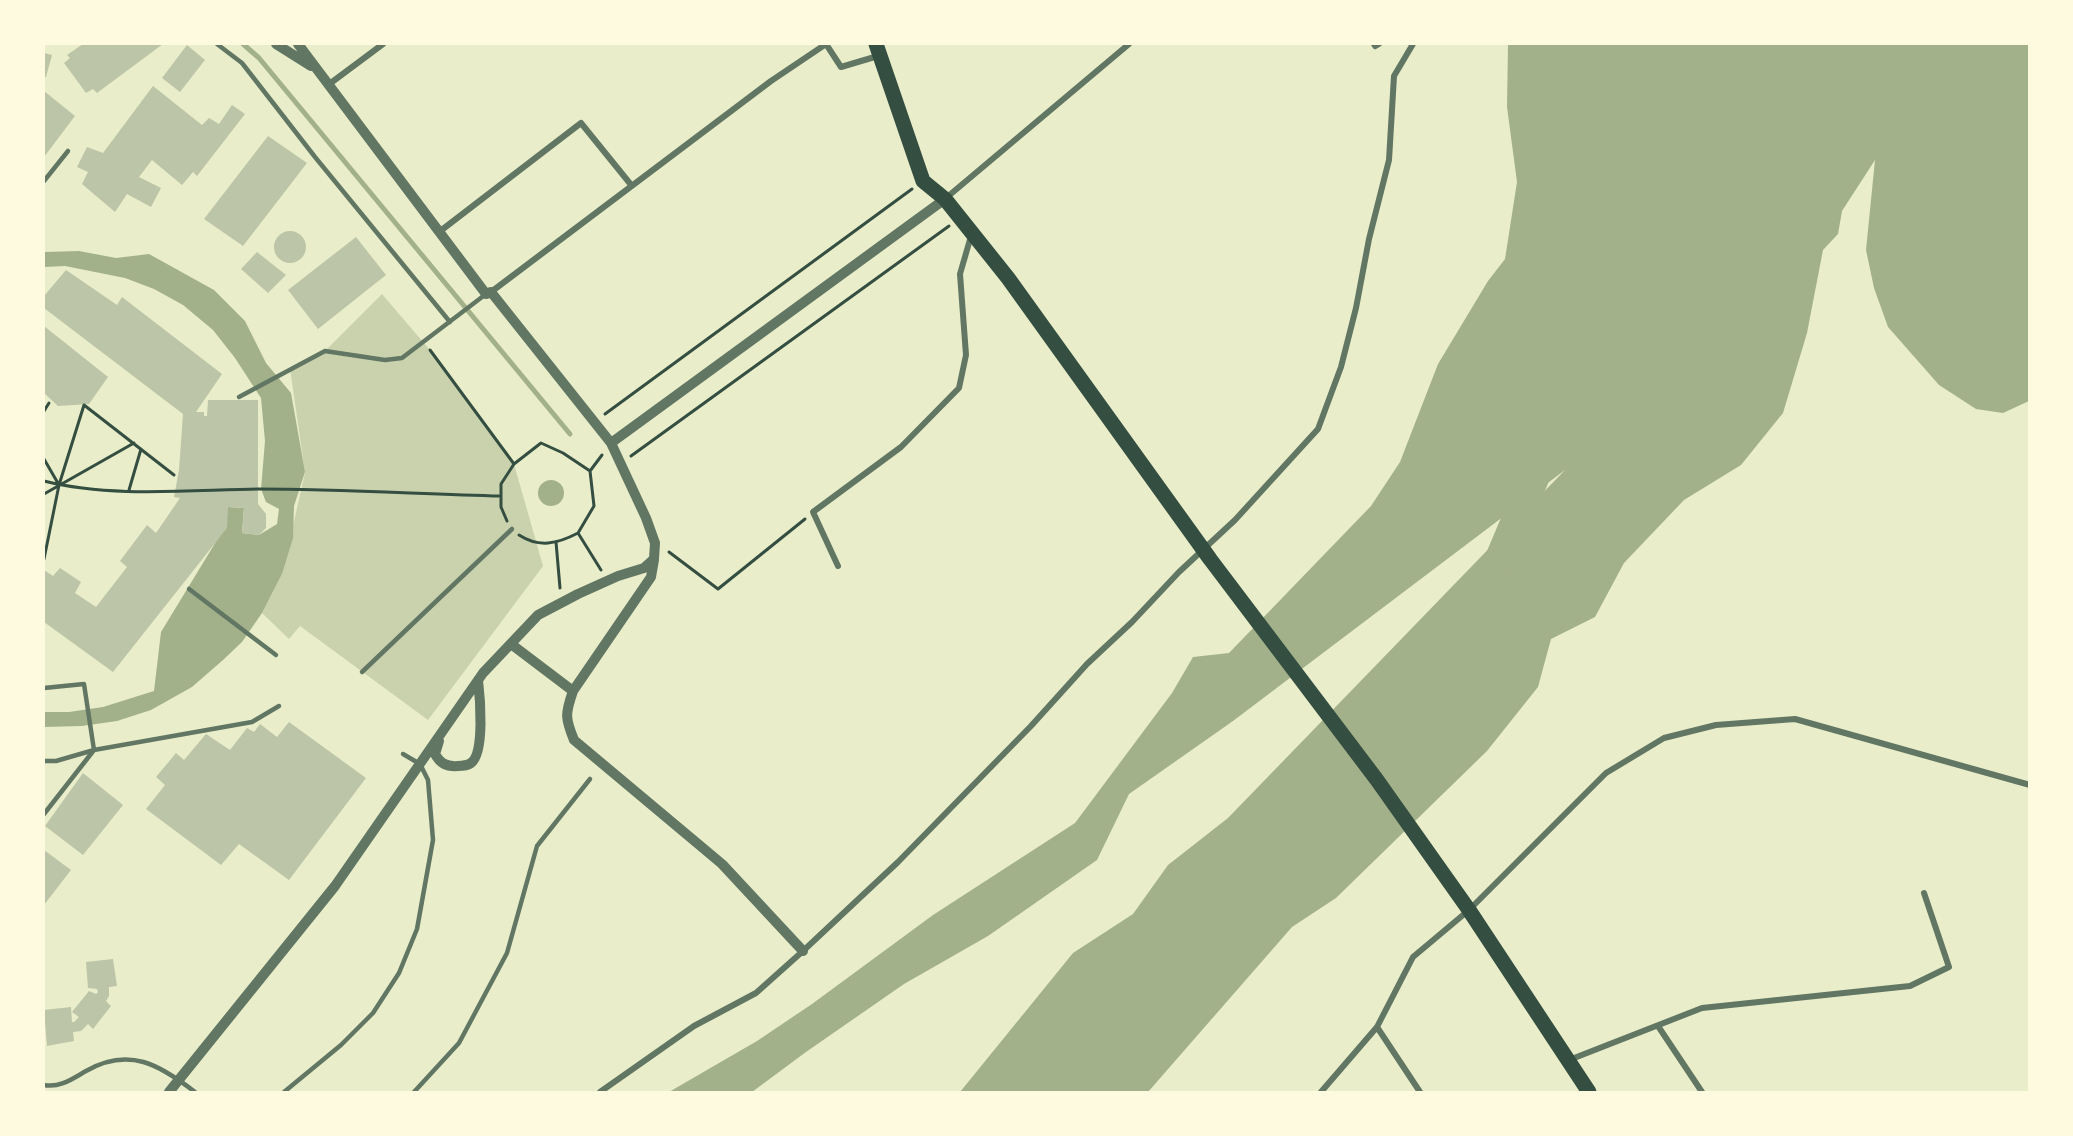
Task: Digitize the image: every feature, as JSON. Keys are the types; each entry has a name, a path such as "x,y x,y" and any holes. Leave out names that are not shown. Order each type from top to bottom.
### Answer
{"main road":[{"path":"877,50 923,181 945,199 1008,278 1207,554 1377,780 1469,910 1589,1092"}],"street":[{"path":"276,44 318,70"},
{"path":"298,44 439,232 611,443 655,543 651,577 573,691 566,711 574,740 722,864 803,951"},
{"path":"328,85 383,44"},
{"path":"489,293 771,81 826,44 841,67 877,50"},
{"path":"611,443 945,199 1129,44"},
{"path":"600,1092 694,1026 756,993 803,951 898,862 1088,664 1207,554 1318,429 1341,367 1389,160 1394,76 1413,44"},
{"path":"439,232 581,123 632,186"},
{"path":"838,567 813,512 901,447 959,388 966,355 960,274 972,232"},
{"path":"169,1092 335,886 478,680 538,615 618,576 644,568 654,559"},
{"path":"511,644 573,691"},
{"path":"440,735 435,753 440,762 447,765 464,765 471,763 477,756 480,735 478,680"},
{"path":"1321,1092 1377,1027 1413,957 1469,910 1606,773 1664,738 1716,724 1795,719 2030,785"},
{"path":"1569,1060 1701,1008 1910,986 1949,967 1924,893"},
{"path":"1658,1026 1702,1092"},
{"path":"1377,1027 1420,1092"}],"lane":[{"path":"217,44 242,63 315,157 450,322"},
{"path":"1373,44 1375,47 1380,44"},
{"path":"44,181 68,151"},
{"path":"239,397 325,351 385,360 402,358 489,293"},
{"path":"362,672 512,529"},
{"path":"189,589 276,655"},
{"path":"44,688 84,684 94,748 44,814"},
{"path":"44,761 56,761 94,748 252,722 279,706"},
{"path":"284,1092 341,1045 373,1013 399,973 417,929 433,840 428,780 420,764 403,754"},
{"path":"414,1092 459,1043 507,953 537,846 590,779"},
{"path":"44,1085 53,1087 105,1063 131,1058 148,1062 169,1072 195,1092"}],"path":[{"path":"594,422 923,181"},
{"path":"621,463 961,218"},
{"path":"424,342 514,464"},
{"path":"44,411 49,403"},
{"path":"44,559 59,485 84,405 174,475"},
{"path":"44,494 134,443"},
{"path":"590,471 563,453 541,443 514,464 501,484 501,507 512,529 534,543 556,542 578,533 594,506 590,471 611,443"},
{"path":"129,491 141,449"},
{"path":"44,459 59,485"},
{"path":"44,481 59,485 129,491 261,489 501,496"},
{"path":"655,543 718,589 813,512"},
{"path":"578,533 600,570 611,568"},
{"path":"556,542 561,603"}],"shaded area":[{"path":"1508,44 2029,44 2029,401 2003,413 1976,409 1939,385 1888,327 1874,288 1866,250 1875,160 1842,211 1838,234 1823,250 1807,333 1783,413 1741,465 1684,500 1624,563 1595,617 1551,639 1538,687 1487,751 1336,898 1292,927 1148,1092 960,1092 1073,953 1133,914 1168,865 1228,818 1565,470 1233,721 1129,794 1097,860 988,936 904,984 752,1092 669,1092 757,1041 812,1004 933,915 1075,823 1172,693 1193,657 1229,653 1371,506 1400,462 1438,364 1488,281 1505,259 1517,182 1507,107"},
{"path":"79,251 116,258 149,254 214,290 245,321 266,363 291,393 305,472 294,506 293,538 282,574 262,613 242,642 192,687 151,710 117,721 82,726 44,727 44,712 69,712 103,707 154,691 161,632 217,540 228,507 244,508 242,533 259,535 277,524 279,509 266,502 261,489 265,441 261,398 235,358 213,330 183,305 154,289 125,278 65,266 44,267 44,252"},
{"path":"382,294 435,356 514,464 543,566 428,720 300,626 289,639 262,613 282,574 305,473 290,368 325,351"},
{"path":"551,480 561,483 564,493 561,503 551,506 541,503 538,493 541,483"}],"building":[{"path":"83,44 163,44 97,93 93,89 86,93 64,63 70,58 67,55"},
{"path":"187,45 205,60 180,92 162,78"},
{"path":"44,53 52,55 46,77 44,77"},
{"path":"153,86 202,125 209,118 219,124 232,105 245,114 197,176 193,172 182,185 152,160 139,177 161,188 151,207 127,194 115,212 82,184 88,172 77,167 87,147 103,153"},
{"path":"44,91 75,116 44,157"},
{"path":"268,136 307,163 243,246 204,219"},
{"path":"290,231 301,236 306,247 301,258 290,263 279,258 274,247 279,236"},
{"path":"356,237 386,275 318,329 288,290"},
{"path":"257,252 286,275 268,293 241,269"},
{"path":"66,270 117,305 122,297 222,374 196,412 204,412 204,416 207,416 208,400 258,400 258,504 266,514 266,528 259,535 242,533 244,508 228,507 227,528 113,672 44,622 44,570 53,576 60,568 81,582 75,593 96,607 127,567 120,561 147,525 156,533 180,498 174,497 179,470 183,414 44,308 44,296"},
{"path":"44,326 108,377 89,404 58,406 44,393"},
{"path":"289,722 366,778 289,880 239,844 221,865 146,809 165,785 156,777 176,753 184,760 206,734 230,750 247,728 254,732 260,724 277,737"},
{"path":"83,773 123,805 83,855 45,826"},
{"path":"44,850 71,870 44,905"},
{"path":"113,959 117,986 109,987 109,996 106,1001 111,1006 93,1029 88,1024 81,1031 73,1032 74,1041 47,1046 44,1010 71,1007 72,1022 74,1022 79,1017 72,1012 89,991 96,994 98,992 97,989 88,988 86,962"}],"waterway":[{"path":"243,44 259,58 570,434"},
{"path":"1499,561 1540,464"}]}
